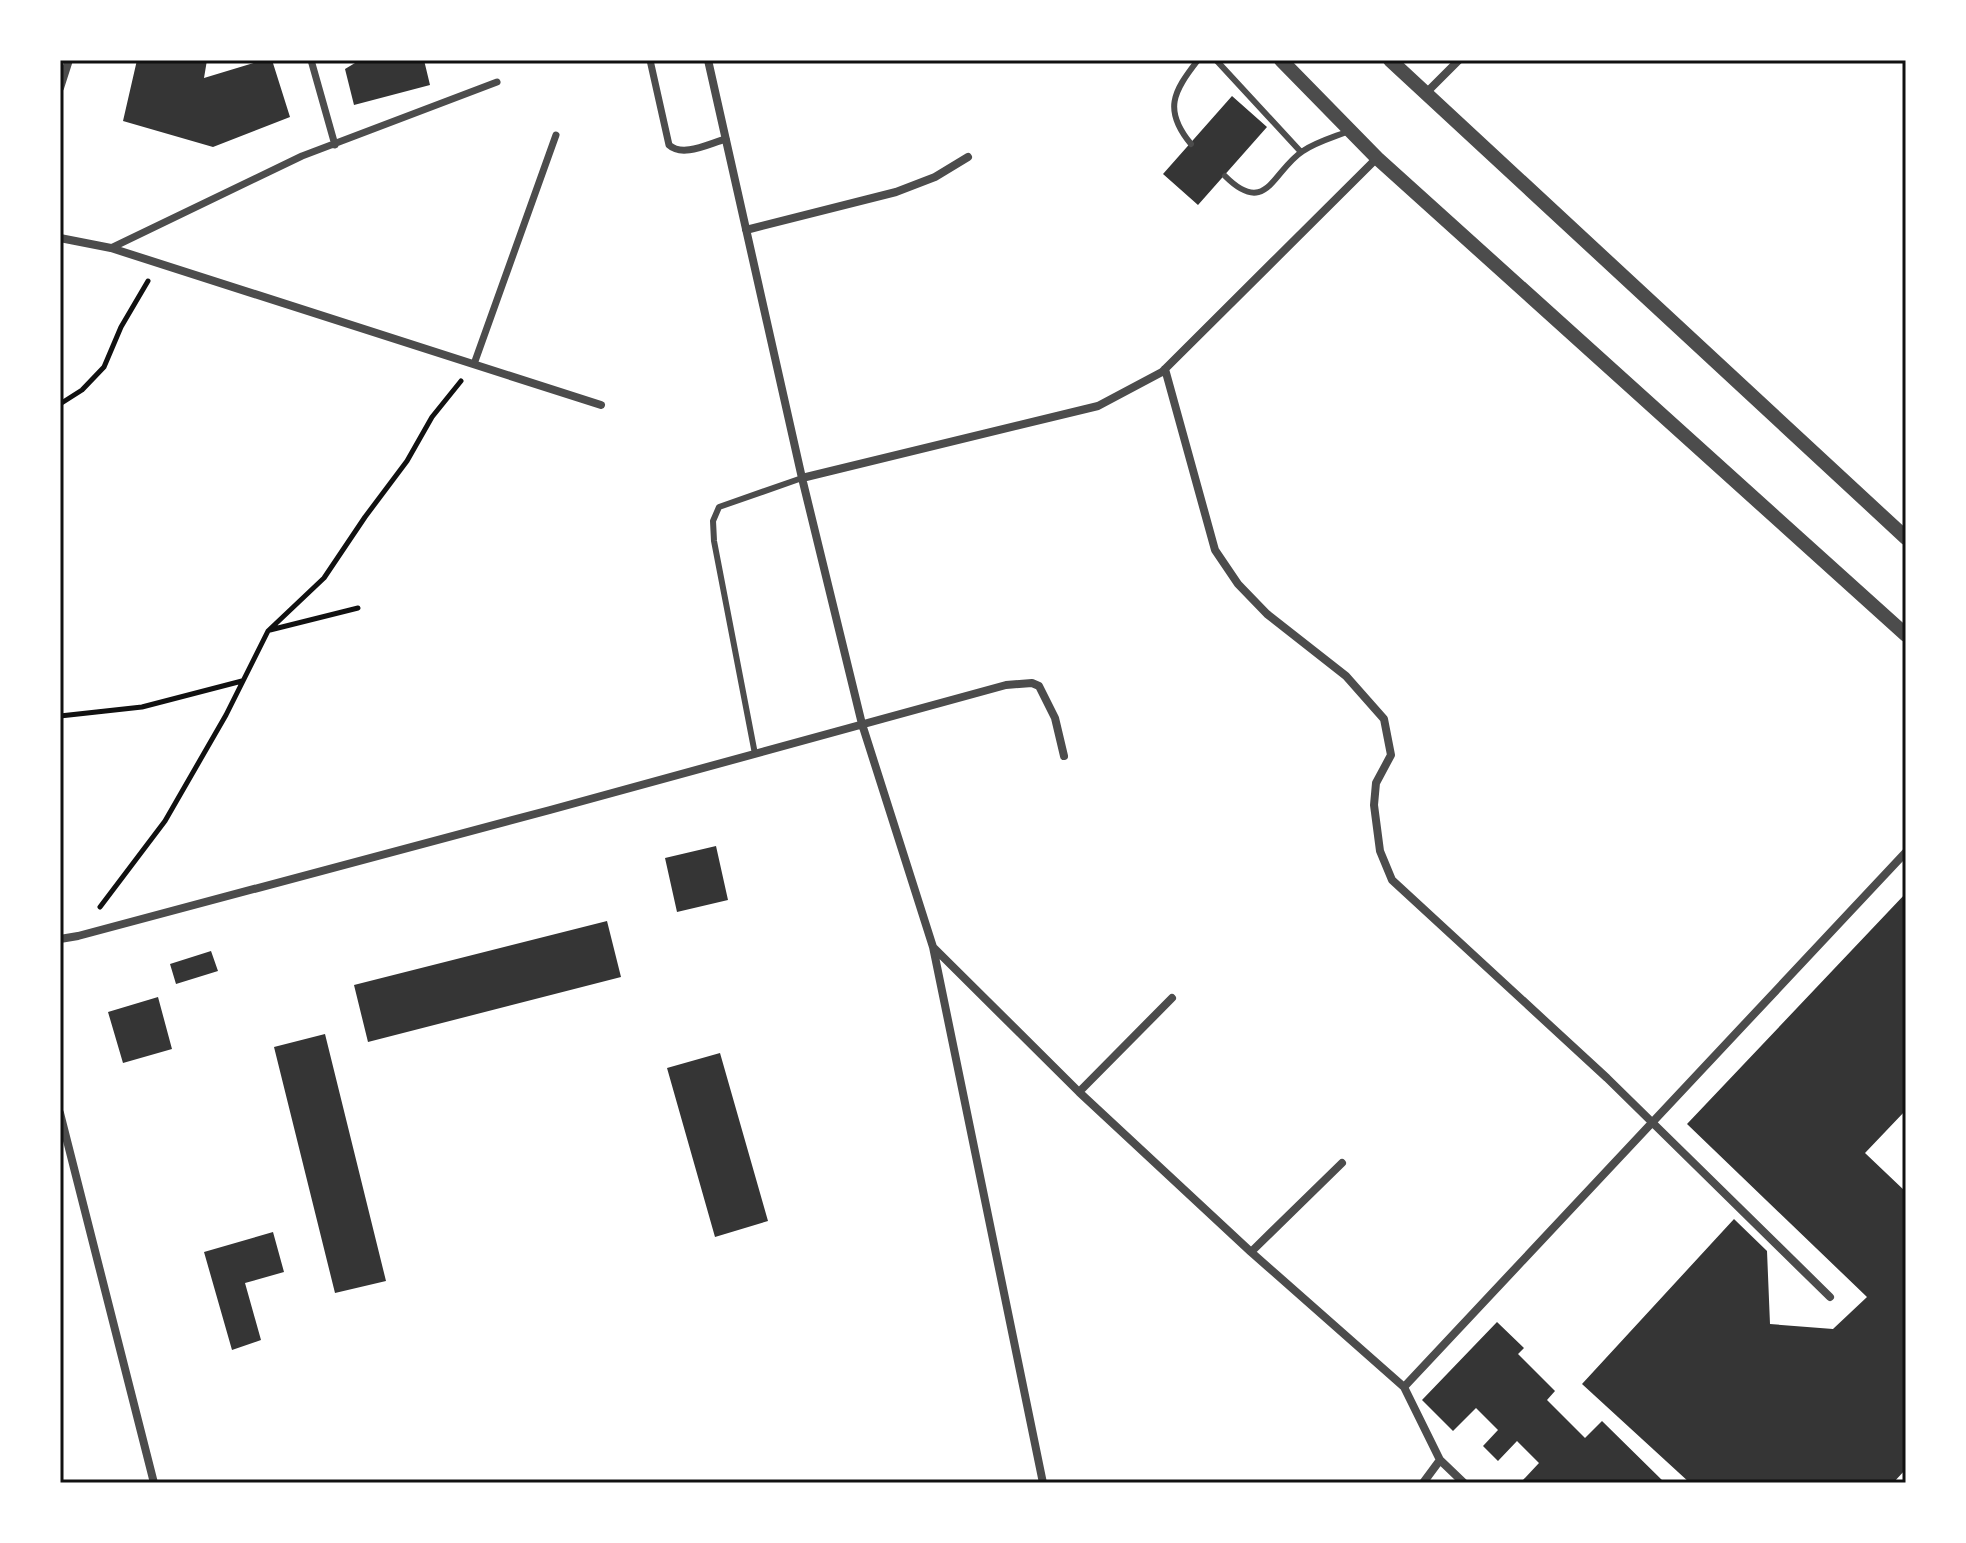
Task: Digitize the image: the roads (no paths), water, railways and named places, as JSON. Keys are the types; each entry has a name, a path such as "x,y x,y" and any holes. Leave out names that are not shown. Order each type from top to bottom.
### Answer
{"street":[{"path":"60,88 69,60"},
{"path":"311,60 335,145"},
{"path":"650,60 669,145 682,151 726,139"},
{"path":"708,60 802,478 862,724 933,947 1043,1483"},
{"path":"1281,60 1377,158 1906,635"},
{"path":"1390,60 1906,538"},
{"path":"1426,93 1459,60"},
{"path":"111,248 302,156 497,82"},
{"path":"474,364 556,135"},
{"path":"746,230 896,192 935,177 968,157"},
{"path":"802,478 1098,406 1165,369 1377,158"},
{"path":"60,238 111,248 601,405"},
{"path":"1165,369 1215,550 1238,584 1267,614 1346,676 1384,719 1391,755 1376,783 1374,805 1380,851 1392,880 1651,1122 1830,1297"},
{"path":"60,939 991,688 1032,683 1039,686 1050,706 1064,756"},
{"path":"1404,1387 1906,852"},
{"path":"933,947 1079,1092 1251,1252 1404,1387 1440,1460 1464,1483"},
{"path":"1079,1092 1172,998"},
{"path":"60,1113 154,1483"},
{"path":"1251,1252 1342,1163"},
{"path":"1423,1483 1440,1460"}],"lane":[{"path":"1191,144 1174,116 1174,100 1179,84 1198,60"},
{"path":"1216,60 1301,152"},
{"path":"1225,176 1243,190 1254,193 1262,191 1274,183 1301,152 1349,131"},
{"path":"755,754 714,541 713,521 719,507 802,478"}]}
